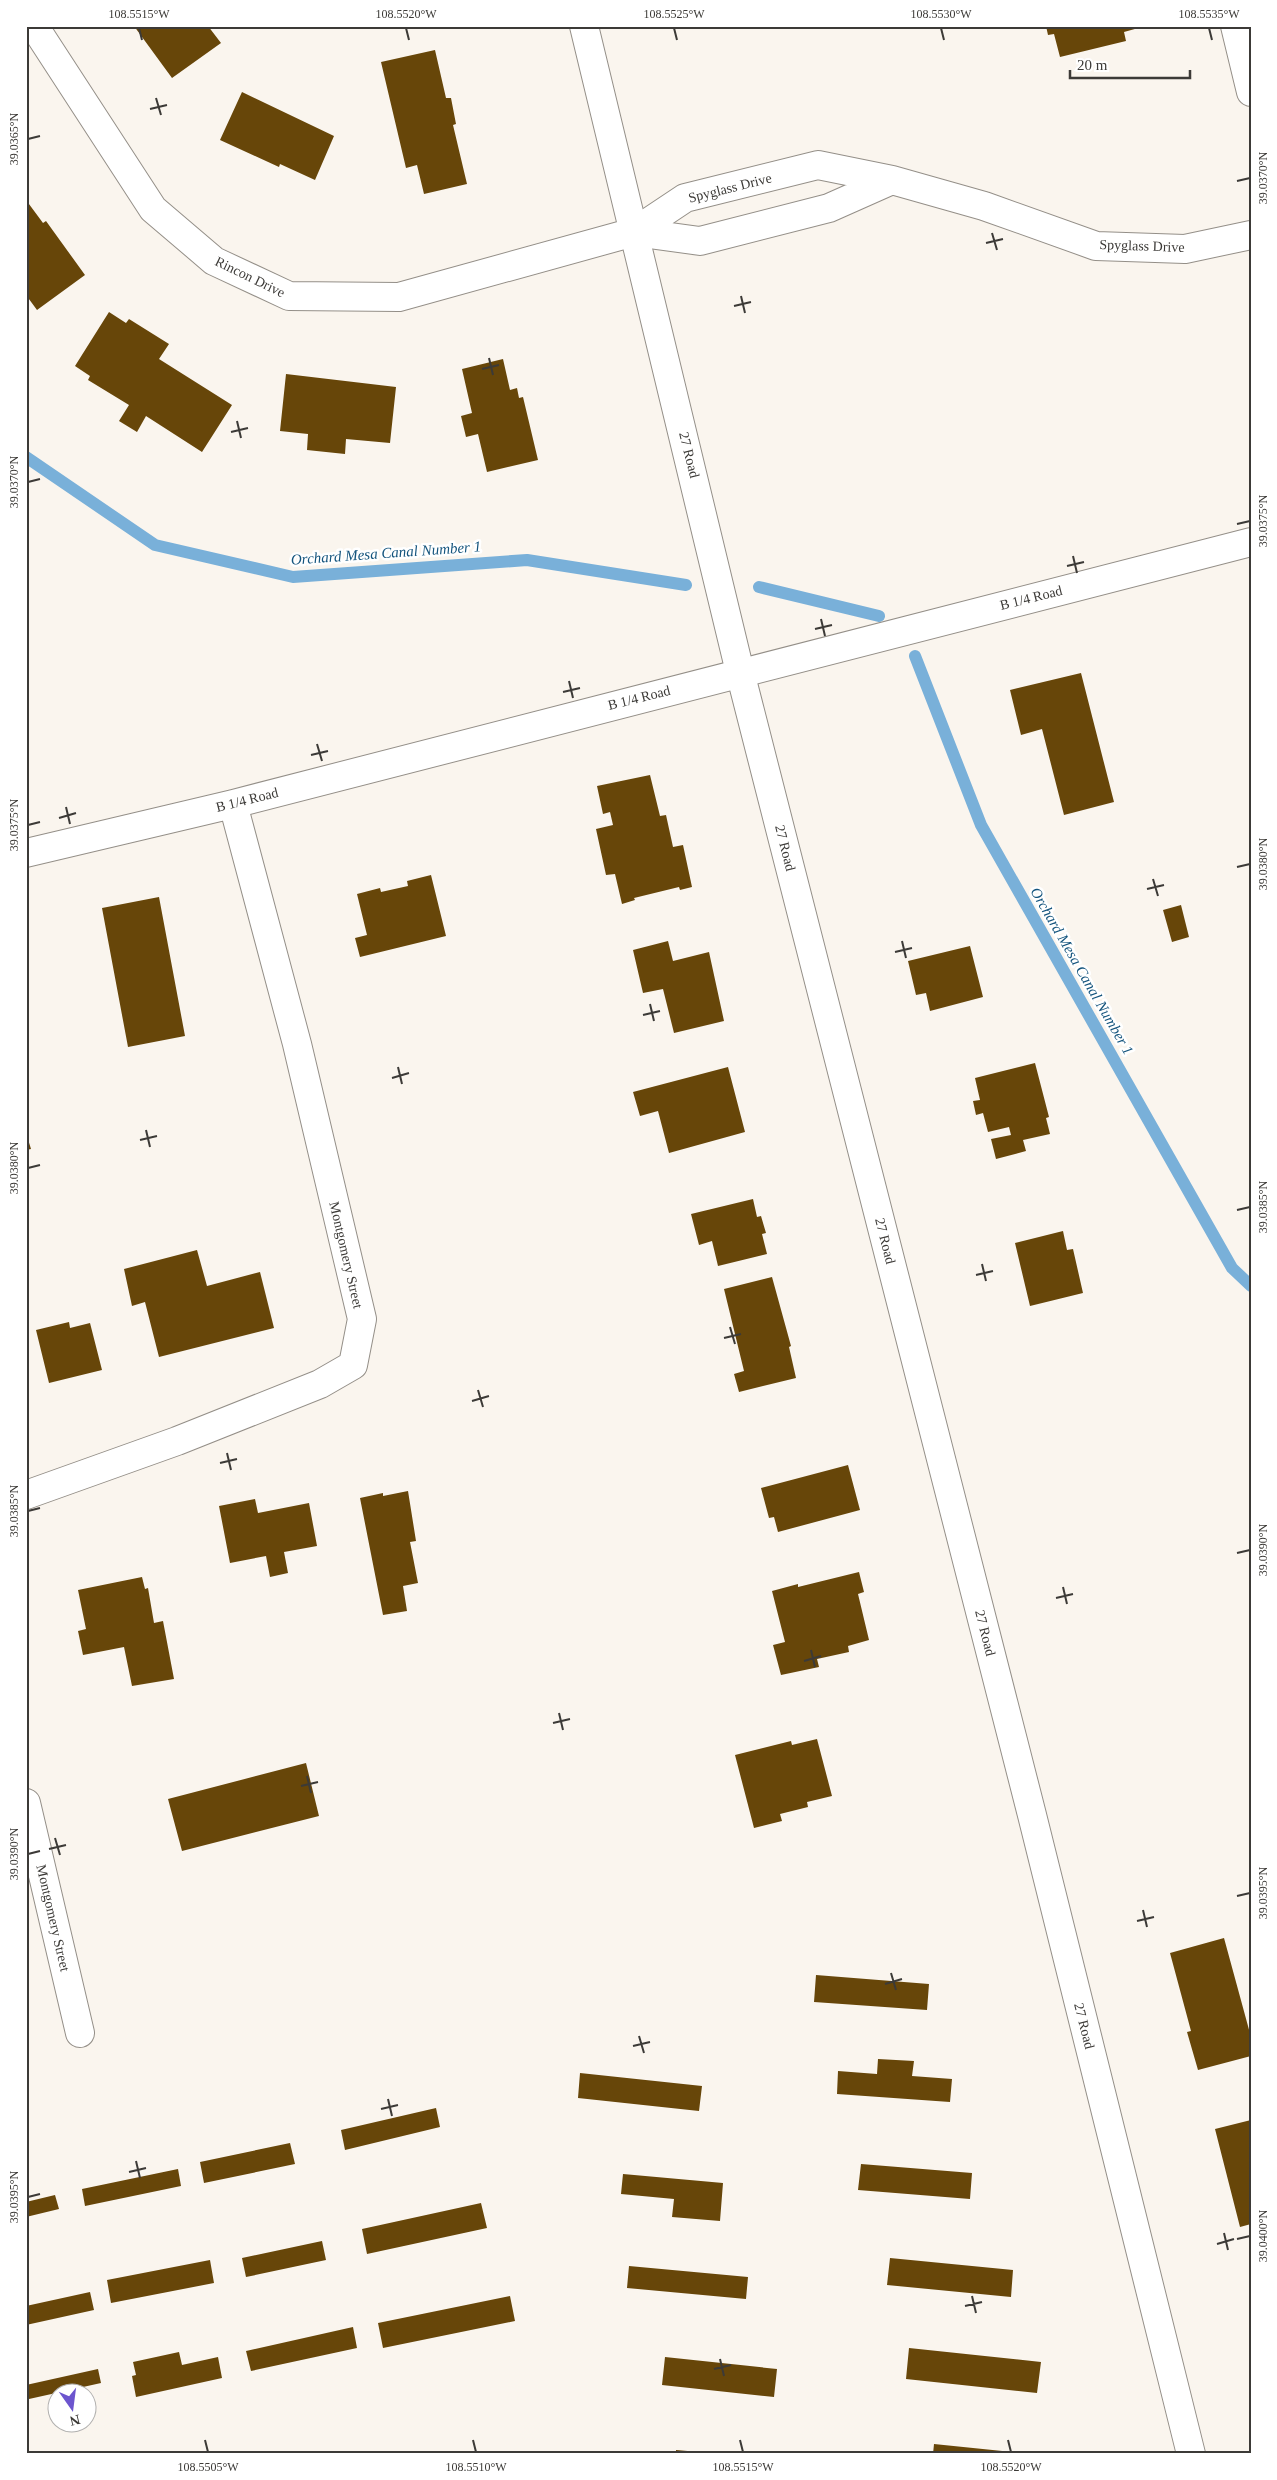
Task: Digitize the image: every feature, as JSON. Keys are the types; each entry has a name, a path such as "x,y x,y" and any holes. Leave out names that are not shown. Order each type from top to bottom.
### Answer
{"street":[{"name":"Rincon Drive","path":"34,26 153,209 214,261 289,296 399,297 634,232"},
{"name":"27 Road","path":"584,26 740,672 1032,1815 1192,2454"},
{"path":"1235,26 1251,92"},
{"name":"Spyglass Drive","path":"634,232 685,198 818,165 892,180 984,206 1096,246 1185,249 1251,235"},
{"path":"634,232 700,241 829,208 892,180"},
{"name":"B 1/4 Road","path":"26,853 233,804 1251,542"},
{"name":"Montgomery Street","path":"26,1495 177,1441 320,1384 353,1365 362,1319 296,1044 233,804"},
{"name":"Montgomery Street","path":"26,1803 80,2033"}],"building":[{"path":"134,26 208,26 221,43 172,78"},
{"path":"1046,26 1142,27 1124,32 1126,41 1060,57 1054,34 1048,35"},
{"path":"435,50 446,98 451,98 456,124 453,125 467,184 424,194 417,165 406,168 381,62"},
{"path":"242,92 334,136 315,180 280,164 279,167 220,140"},
{"path":"26,200 43,223 46,221 85,275 37,310 26,295"},
{"path":"109,312 126,323 129,319 169,344 159,359 232,405 202,452 146,416 137,432 119,421 129,405 88,380 90,376 75,366"},
{"path":"503,359 510,390 517,388 519,398 523,397 538,460 487,472 478,434 466,437 461,416 472,413 462,369"},
{"path":"286,374 396,387 390,443 346,439 345,454 307,450 308,434 280,431"},
{"path":"1081,673 1114,802 1064,815 1042,729 1021,735 1010,690"},
{"path":"650,775 660,816 666,815 673,847 683,845 692,887 680,890 679,887 634,898 635,900 622,904 615,874 606,875 596,829 613,825 610,812 603,814 597,786"},
{"path":"431,875 446,936 360,957 355,938 367,935 357,894 380,888 381,892 408,886 407,881"},
{"path":"159,897 185,1036 128,1047 102,908"},
{"path":"1181,905 1189,937 1172,942 1163,910"},
{"path":"668,941 673,961 709,952 724,1021 674,1033 663,989 643,993 633,950"},
{"path":"970,946 983,997 930,1011 926,993 916,995 908,961"},
{"path":"1035,1063 1049,1117 1046,1118 1050,1134 1023,1140 1026,1151 996,1159 991,1139 1011,1135 1009,1127 988,1132 983,1113 976,1115 973,1101 980,1100 975,1078"},
{"path":"728,1067 745,1132 669,1153 658,1111 640,1116 633,1092"},
{"path":"26,1133 31,1149 26,1150"},
{"path":"753,1199 757,1217 761,1216 766,1233 762,1234 767,1254 718,1266 712,1241 699,1245 691,1214"},
{"path":"1063,1231 1067,1250 1073,1249 1083,1293 1030,1306 1015,1243"},
{"path":"197,1250 207,1286 260,1272 274,1328 159,1357 145,1302 132,1306 124,1269"},
{"path":"772,1277 791,1346 789,1347 796,1378 739,1392 734,1374 744,1371 724,1289"},
{"path":"69,1322 70,1328 90,1323 102,1370 49,1383 36,1330"},
{"path":"848,1465 860,1510 778,1532 774,1517 769,1518 761,1488"},
{"path":"408,1491 416,1541 410,1542 418,1583 403,1586 407,1611 383,1615 360,1498 383,1493 383,1496"},
{"path":"255,1499 258,1513 309,1503 317,1546 284,1552 288,1573 270,1577 266,1556 230,1563 219,1506"},
{"path":"859,1572 864,1592 858,1594 869,1640 848,1646 849,1652 817,1659 819,1667 781,1675 773,1645 785,1642 772,1591 798,1584 798,1587"},
{"path":"142,1577 145,1589 148,1588 154,1623 163,1621 174,1679 132,1686 124,1647 83,1655 78,1631 86,1629 78,1590"},
{"path":"817,1739 832,1796 807,1802 808,1807 780,1814 782,1821 754,1828 735,1755 791,1741 792,1745"},
{"path":"306,1763 319,1816 182,1851 168,1799"},
{"path":"1224,1938 1251,2037 1251,2056 1198,2070 1187,2032 1191,2031 1170,1953"},
{"path":"816,1975 929,1984 927,2010 814,2002"},
{"path":"878,2059 914,2061 912,2076 952,2079 950,2102 837,2094 838,2071 877,2074"},
{"path":"580,2073 702,2086 699,2111 578,2098"},
{"path":"436,2108 440,2127 345,2150 341,2130"},
{"path":"1251,2120 1251,2224 1240,2227 1215,2129"},
{"path":"290,2143 295,2164 204,2183 200,2162"},
{"path":"861,2164 972,2173 970,2199 858,2190"},
{"path":"178,2169 181,2186 85,2206 82,2189"},
{"path":"623,2174 723,2183 720,2221 672,2217 674,2199 621,2194"},
{"path":"55,2195 59,2209 26,2217 26,2202"},
{"path":"481,2203 487,2228 367,2254 362,2229"},
{"path":"322,2241 326,2260 246,2277 242,2258"},
{"path":"890,2258 1013,2270 1011,2297 887,2285"},
{"path":"210,2260 214,2283 111,2303 107,2280"},
{"path":"629,2266 748,2277 746,2299 627,2288"},
{"path":"90,2292 94,2310 26,2325 26,2306"},
{"path":"510,2296 515,2321 383,2348 378,2323"},
{"path":"353,2327 357,2348 251,2371 246,2351"},
{"path":"909,2348 1041,2362 1037,2393 906,2379"},
{"path":"179,2352 182,2365 218,2357 222,2378 136,2397 132,2376 136,2375 133,2362"},
{"path":"665,2357 777,2369 774,2397 662,2385"},
{"path":"98,2369 101,2383 48,2382 48,2395 29,2399 26,2385"},
{"path":"934,2444 1012,2452 1012,2454 933,2454"},
{"path":"676,2450 699,2452 699,2454 676,2454"}],"waterway":[{"name":"Orchard Mesa Canal Number 1","path":"26,457 155,545 293,577 527,560 686,585"},
{"name":"Orchard Mesa Canal Number 1","path":"759,587 879,616"},
{"name":"Orchard Mesa Canal Number 1","path":"915,656 981,825 1232,1268 1251,1286"}]}
